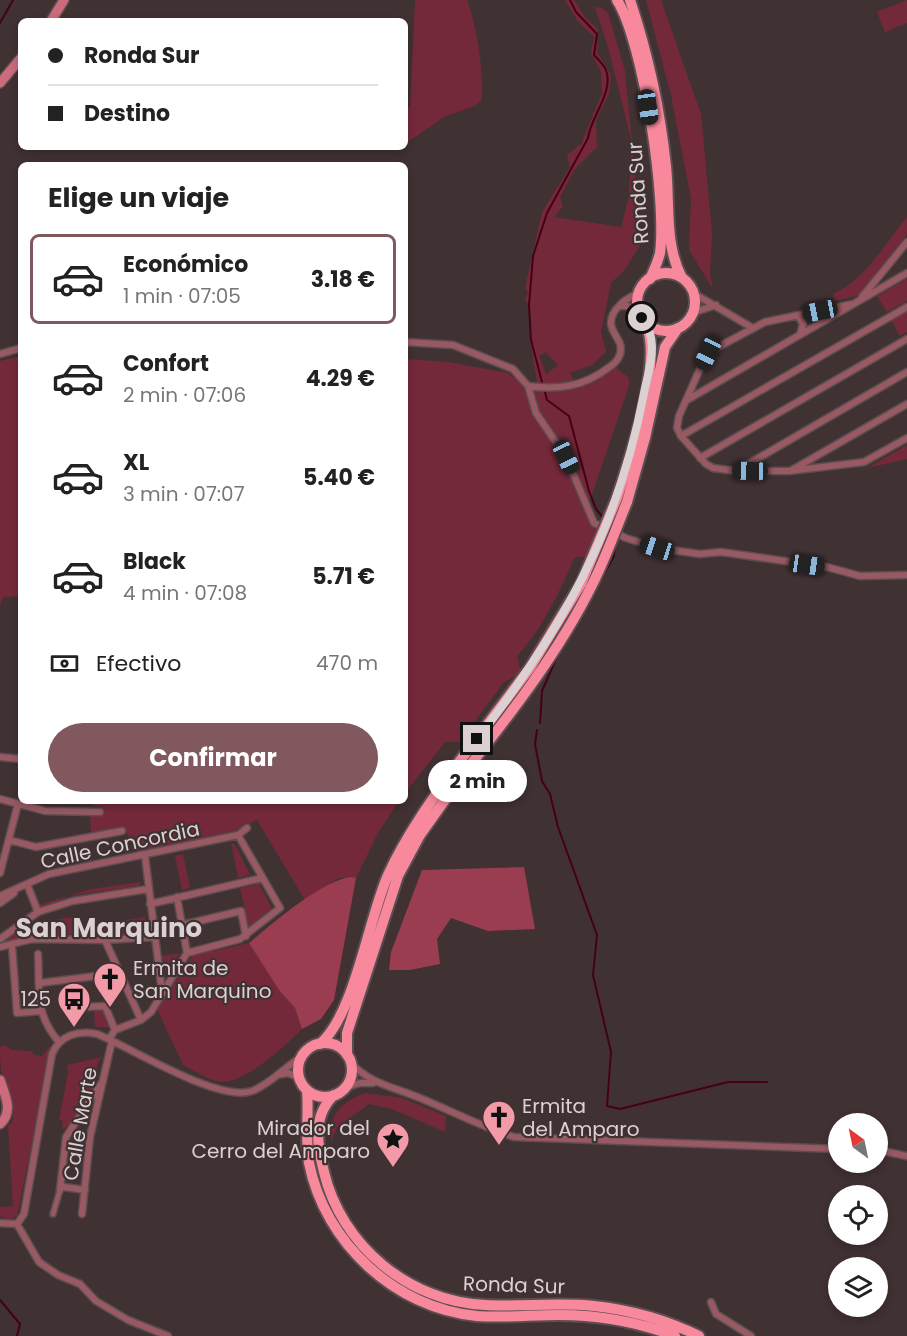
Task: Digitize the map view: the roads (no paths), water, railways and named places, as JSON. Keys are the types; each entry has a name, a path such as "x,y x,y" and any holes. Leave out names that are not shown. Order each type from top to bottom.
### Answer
{"highway":[{"name":"Ronda Sur","path":"617,0 624,14 639,66 656,162 660,246 658,261 650,279"},
{"name":"Ronda Sur","path":"630,0 651,70 667,167 671,254 682,278"},
{"path":"320,1044 337,1026 388,875 422,813 516,707 554,651 593,583 645,438 663,353 669,339 692,313 693,293 682,278 666,273 650,279 638,294 638,312 652,339 652,358 622,500"},
{"path":"646,324 661,331 678,328"},
{"path":"349,1059 335,1046 320,1044 313,1046 301,1057 299,1078 307,1090 319,1096 334,1095 344,1088 351,1076 347,1033 398,876 460,770"},
{"name":"Ronda Sur","path":"307,1090 309,1162 319,1196 343,1238 381,1278 405,1293 449,1311 477,1316 591,1316 623,1320 675,1336"},
{"name":"Ronda Sur","path":"334,1095 320,1111 318,1136 330,1193 342,1218 363,1247 395,1275 433,1294 457,1301 483,1305 554,1304 614,1309 653,1317 699,1336"}],"main road":[{"path":"53,18 64,0"},
{"path":"0,83 18,62"},
{"path":"0,1080 8,1111 6,1118 0,1124"}],"street":[{"path":"859,300 907,242"},
{"path":"687,401 907,273"},
{"path":"879,276 880,281 887,285"},
{"path":"693,293 751,327"},
{"path":"528,386 549,389 569,387 594,379 612,365 620,353 621,344 611,324 614,312 638,294"},
{"path":"853,304 751,327 708,353 694,381 677,428 699,458 709,467 736,471 789,471 864,462 907,438"},
{"path":"692,313 717,305"},
{"path":"620,306 628,306 638,312"},
{"path":"681,436 907,307"},
{"path":"820,311 823,322"},
{"path":"798,315 805,316 816,326"},
{"path":"798,315 803,324 800,335"},
{"path":"699,458 907,339"},
{"path":"408,342 453,345 513,369 528,386 537,413 566,457 594,523 626,538 657,548 700,554 721,552 827,567 860,576 907,575"},
{"path":"0,354 18,349"},
{"path":"736,471 907,372"},
{"path":"694,381 704,390"},
{"path":"789,471 907,404"},
{"path":"821,453 821,460 827,467"},
{"path":"758,458 757,464 763,471"},
{"path":"0,757 18,759"},
{"path":"0,799 45,812 100,812"},
{"path":"0,873 18,804"},
{"name":"Calle Concordia","path":"1,898 49,874 146,856 238,835 248,828"},
{"path":"9,840 36,847 122,831"},
{"path":"111,1040 116,1030 141,1020 151,1012 187,953 246,936 280,908 238,835"},
{"path":"146,856 148,889 162,992"},
{"path":"150,903 262,878"},
{"path":"27,884 38,912"},
{"path":"0,939 38,912 73,901 148,889"},
{"path":"177,897 187,953"},
{"path":"182,925 241,912 246,936"},
{"path":"0,947 12,946 32,939 105,940 154,937"},
{"path":"105,940 141,1020"},
{"path":"12,946 17,1013 41,1011"},
{"path":"39,954 41,1011 45,1026 59,1042"},
{"path":"40,983 120,973"},
{"path":"67,1008 105,1006 116,1030"},
{"path":"17,1224 24,1214 52,1054 59,1042 71,1035 84,1032 111,1040 216,1089 242,1094 274,1077 301,1057"},
{"name":"Calle Marte","path":"82,1214 90,1137 111,1040"},
{"path":"349,1059 365,1077 377,1083 415,1096 483,1127 514,1137 828,1149"},
{"path":"274,1077 284,1073 299,1078"},
{"path":"53,1214 62,1188 66,1137 103,1080"},
{"path":"344,1088 360,1083 377,1083"},
{"path":"888,1152 907,1156"},
{"path":"62,1188 85,1190"},
{"path":"0,1223 17,1224"},
{"path":"17,1224 39,1262 58,1275 80,1284 96,1301 129,1320 168,1336"},
{"path":"711,1302 716,1314 744,1329 751,1336"}],"waterway":[{"path":"0,23 13,0"},
{"path":"542,382 531,340 529,305 533,256 547,213 588,138 605,95 608,78 605,68 594,55 597,34 576,12 570,0"},
{"path":"545,392 547,400 569,416 589,491 596,509 605,520"},
{"path":"585,609 614,556 615,545"},
{"path":"540,723 542,691 560,650"},
{"path":"537,730 535,744 542,781 550,794 558,827 597,935 593,975 611,1052 607,1106 620,1109 728,1082 767,1082"},
{"path":"0,1300 20,1324 17,1336"}],"place":[{"name":"Ermita de San Marquino","path":"110,1008"},
{"name":"125","path":"74,1028"},
{"name":"Ermita del Amparo","path":"499,1146"},
{"name":"Mirador del Cerro del Amparo","path":"393,1168"}],"district":[{"name":"San Marquino","path":"109,928"}]}
